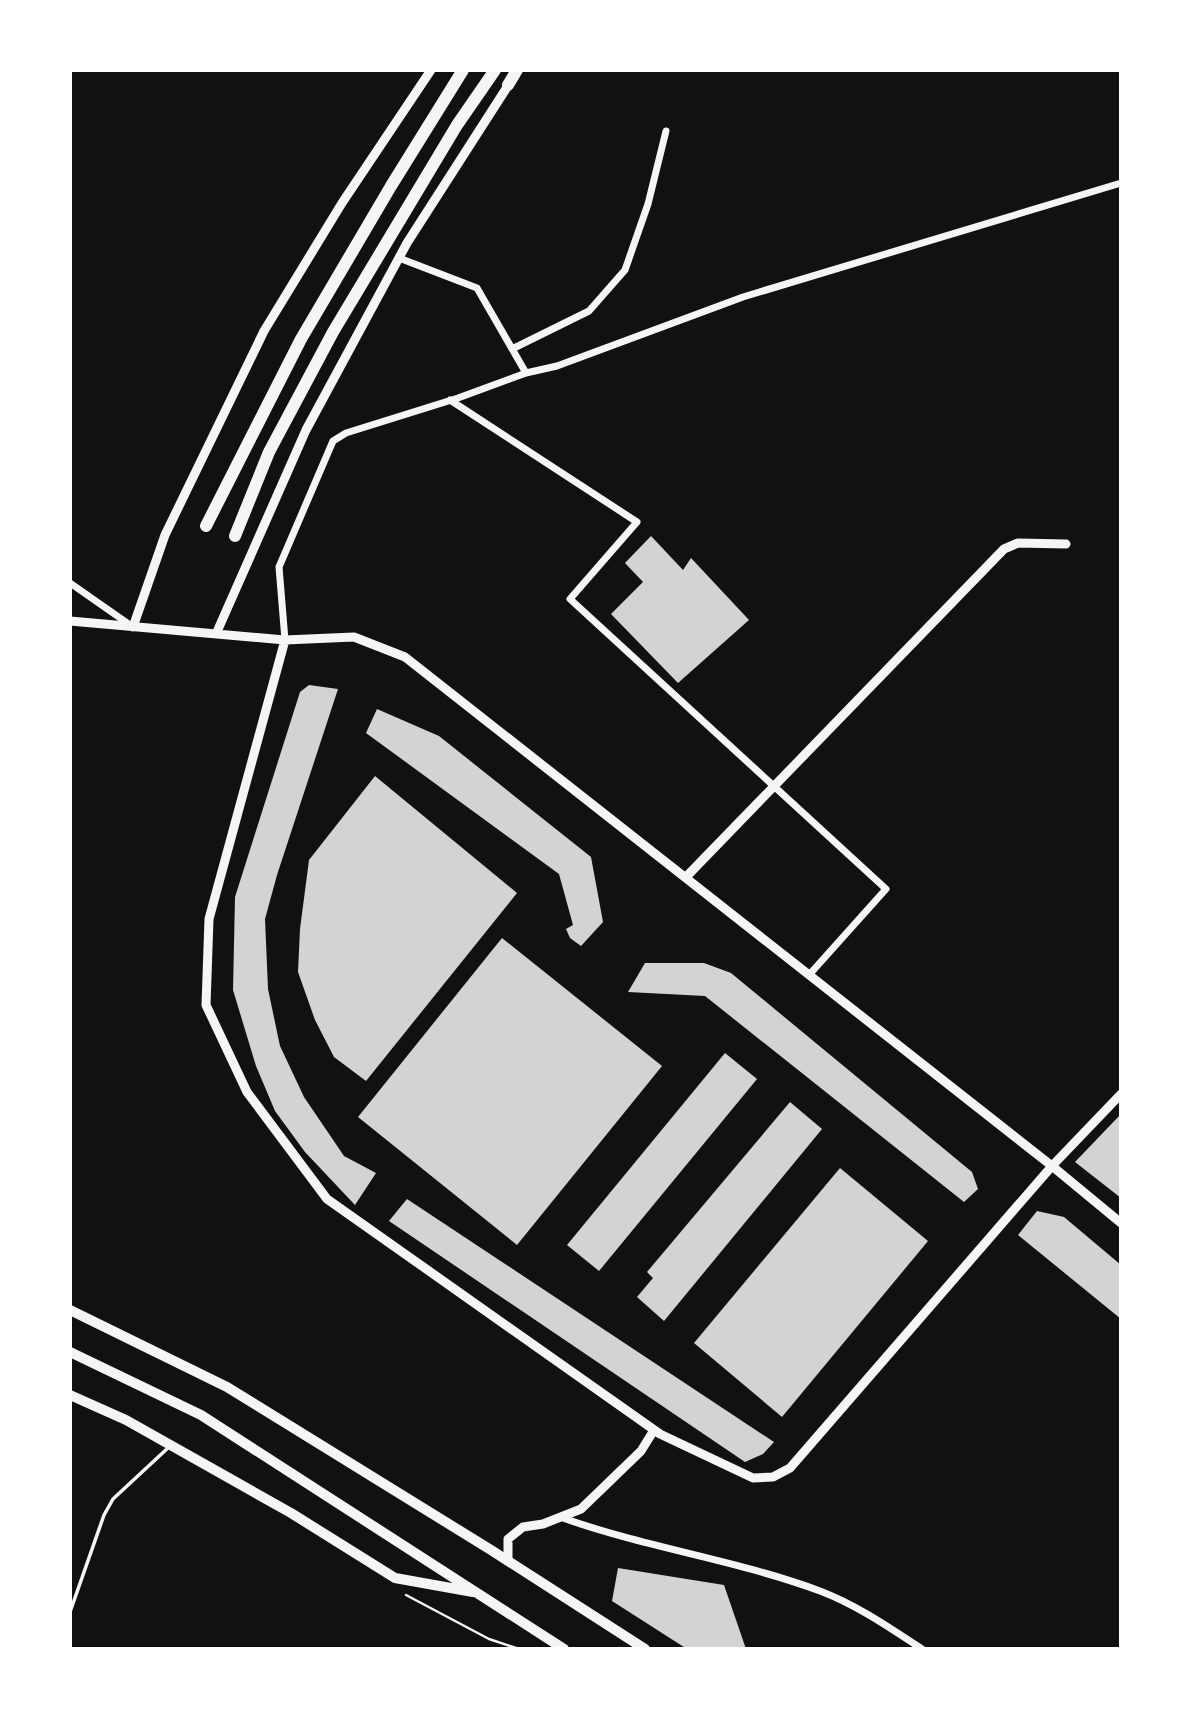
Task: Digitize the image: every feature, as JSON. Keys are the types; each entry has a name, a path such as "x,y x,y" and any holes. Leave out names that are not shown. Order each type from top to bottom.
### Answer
{"highway":[{"path":"206,526 301,339 463,70"},
{"path":"235,536 268,452 333,332 457,125 495,70"},
{"path":"508,85 519,70"}],"main road":[{"path":"70,1310 227,1387 645,1649"},
{"path":"70,1352 201,1415 564,1649"},
{"path":"70,1395 126,1420 171,1445 291,1513 395,1578 478,1593"}],"street":[{"path":"133,627 165,535 264,331 342,203 431,70"},
{"path":"216,634 306,430 399,258 508,85"},
{"path":"512,349 589,311 625,270 648,204 666,131"},
{"path":"1121,183 743,297 557,366 526,373 450,400 360,426 334,441 279,567 285,640 209,919 206,1004 247,1092 327,1199 654,1430 753,1478 773,1476 790,1468 1052,1166 1121,1094"},
{"path":"399,258 477,288 526,373"},
{"path":"450,400 637,522 570,599 886,889 809,975"},
{"path":"686,877 1004,549 1018,543 1035,541 1066,544"},
{"path":"70,583 133,627"},
{"path":"70,621 285,640 354,637 405,657 1121,1223"},
{"path":"508,1561 508,1539 523,1527 564,1518 581,1509 641,1451 654,1430"},
{"path":"564,1518 605,1532 756,1571 823,1592 855,1607 922,1649"}],"lane":[{"path":"70,1612 104,1515 113,1499 171,1445"}],"building":[{"path":"651,536 683,570 691,558 749,620 678,683 611,614 643,582 625,563"},
{"path":"309,685 338,689 265,919 268,989 280,1046 304,1097 344,1156 376,1173 355,1205 305,1152 275,1111 256,1066 233,990 235,897 300,692"},
{"path":"377,709 439,736 591,857 603,922 581,946 570,938 566,929 573,925 559,874 366,733"},
{"path":"375,776 517,893 366,1081 334,1057 315,1020 298,972 300,929 309,860"},
{"path":"502,938 662,1066 517,1245 358,1117"},
{"path":"645,963 704,963 731,973 972,1172 978,1189 964,1202 705,996 628,992"},
{"path":"725,1053 757,1079 599,1271 567,1245"},
{"path":"790,1102 822,1129 664,1321 637,1297 653,1278 647,1272"},
{"path":"1121,1114 1121,1198 1075,1162"},
{"path":"840,1168 928,1241 782,1417 694,1343"},
{"path":"407,1199 774,1442 763,1454 745,1462 389,1221"},
{"path":"1037,1211 1064,1217 1121,1265 1121,1319 1018,1235"},
{"path":"618,1568 724,1585 746,1649 687,1649 612,1601"}]}
